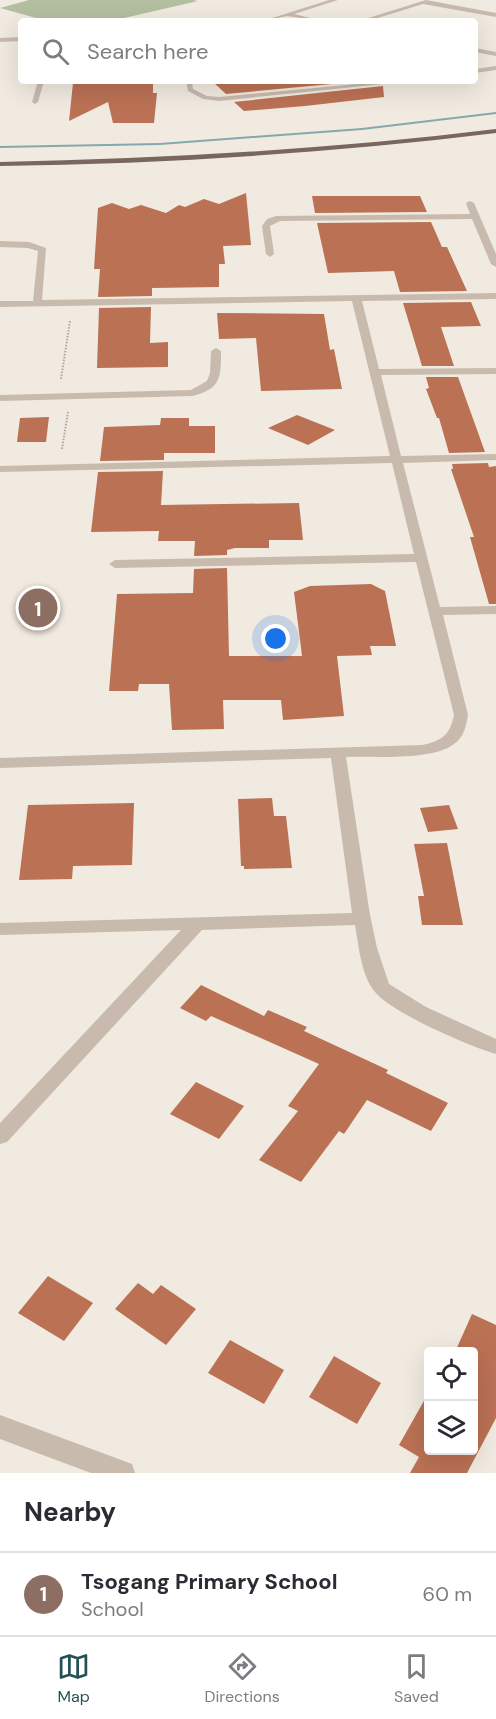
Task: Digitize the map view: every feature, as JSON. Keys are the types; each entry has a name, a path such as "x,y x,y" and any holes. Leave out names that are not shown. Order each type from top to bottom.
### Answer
{"main road":[{"path":"0,164 158,160 294,153 496,131"},
{"path":"221,166 255,164"}],"street":[{"path":"276,18 335,0"},
{"path":"372,18 432,0"},
{"path":"424,3 496,15"},
{"path":"286,15 303,18"},
{"path":"0,39 18,39"},
{"path":"478,51 496,54"},
{"path":"478,71 496,68"},
{"path":"35,102 40,84"},
{"path":"189,84 190,90 195,94 219,99 377,84"},
{"path":"470,203 496,264"},
{"path":"270,254 266,226 270,221 279,219 475,216"},
{"path":"0,244 29,245 43,250 37,303"},
{"path":"0,304 496,296"},
{"path":"0,763 422,750 440,747 453,739 459,729 461,715 356,298"},
{"path":"0,398 192,393 212,385 215,379 216,351"},
{"path":"375,372 496,371"},
{"path":"0,469 496,457"},
{"path":"115,564 422,558"},
{"path":"436,611 496,610"},
{"path":"338,754 363,919 372,965 381,987 404,1004 496,1047"},
{"path":"0,929 363,919"},
{"path":"0,1136 199,922"},
{"path":"0,1426 123,1473"}],"green space":[{"path":"29,0 198,1 124,18 36,18 0,8"}],"building":[{"path":"73,84 153,84 153,93 157,93 154,123 113,123 108,102 69,121"},
{"path":"215,84 332,84 226,94"},
{"path":"383,86 384,97 305,106 244,111 234,102"},
{"path":"246,193 251,245 223,246 225,264 219,264 219,287 152,288 152,296 98,297 100,269 94,269 98,208 112,203 129,209 141,205 166,213 179,205 185,207 204,199 219,204"},
{"path":"312,196 420,196 427,212 315,213"},
{"path":"431,222 442,247 447,247 467,291 400,292 394,271 328,273 317,223"},
{"path":"471,302 481,326 441,327 454,366 422,366 403,303"},
{"path":"151,307 150,343 168,342 168,367 97,368 99,308"},
{"path":"217,313 324,314 330,350 334,349 342,389 261,391 256,338 219,339"},
{"path":"426,377 458,377 485,452 449,453 439,418 437,418 426,389 429,388"},
{"path":"297,415 335,430 308,445 268,428"},
{"path":"49,417 46,442 17,442 20,418"},
{"path":"161,418 189,418 189,426 215,426 215,453 164,453 164,460 100,461 104,427 160,425"},
{"path":"488,463 489,467 496,466 496,604 489,604 470,537 474,537 451,469 453,469 452,464"},
{"path":"163,471 161,505 299,503 303,540 269,540 269,548 235,548 227,550 227,555 194,556 195,541 158,541 159,531 91,532 98,472"},
{"path":"227,568 229,656 302,656 294,592 310,586 371,584 385,591 396,646 370,646 372,655 337,656 344,716 283,720 281,700 223,700 224,729 172,730 169,684 139,684 138,691 109,691 117,594 193,593 194,569"},
{"path":"272,798 274,816 286,816 292,868 244,869 244,866 241,866 238,799"},
{"path":"134,803 132,865 73,866 72,879 19,880 28,805"},
{"path":"449,805 458,829 428,832 420,808"},
{"path":"447,843 463,925 422,925 418,896 424,896 414,844"},
{"path":"201,985 264,1016 268,1010 307,1027 304,1031 388,1070 386,1073 448,1103 431,1131 367,1100 344,1134 339,1131 301,1182 259,1160 298,1111 288,1106 319,1064 211,1016 206,1021 180,1008"},
{"path":"196,1082 244,1106 219,1139 170,1114"},
{"path":"48,1276 93,1303 64,1341 18,1313"},
{"path":"138,1283 153,1294 161,1285 196,1309 166,1345 115,1309"},
{"path":"472,1314 496,1325 496,1418 478,1452 478,1347 457,1347"},
{"path":"230,1340 284,1370 264,1404 208,1373"},
{"path":"334,1356 381,1383 357,1424 309,1397"},
{"path":"424,1401 424,1455 476,1455 467,1473 410,1473 419,1457 399,1445"}],"waterway":[{"path":"0,147 160,144 362,129 496,113"}],"place":[{"name":"Tsogang Primary School","path":"38,608"}]}
